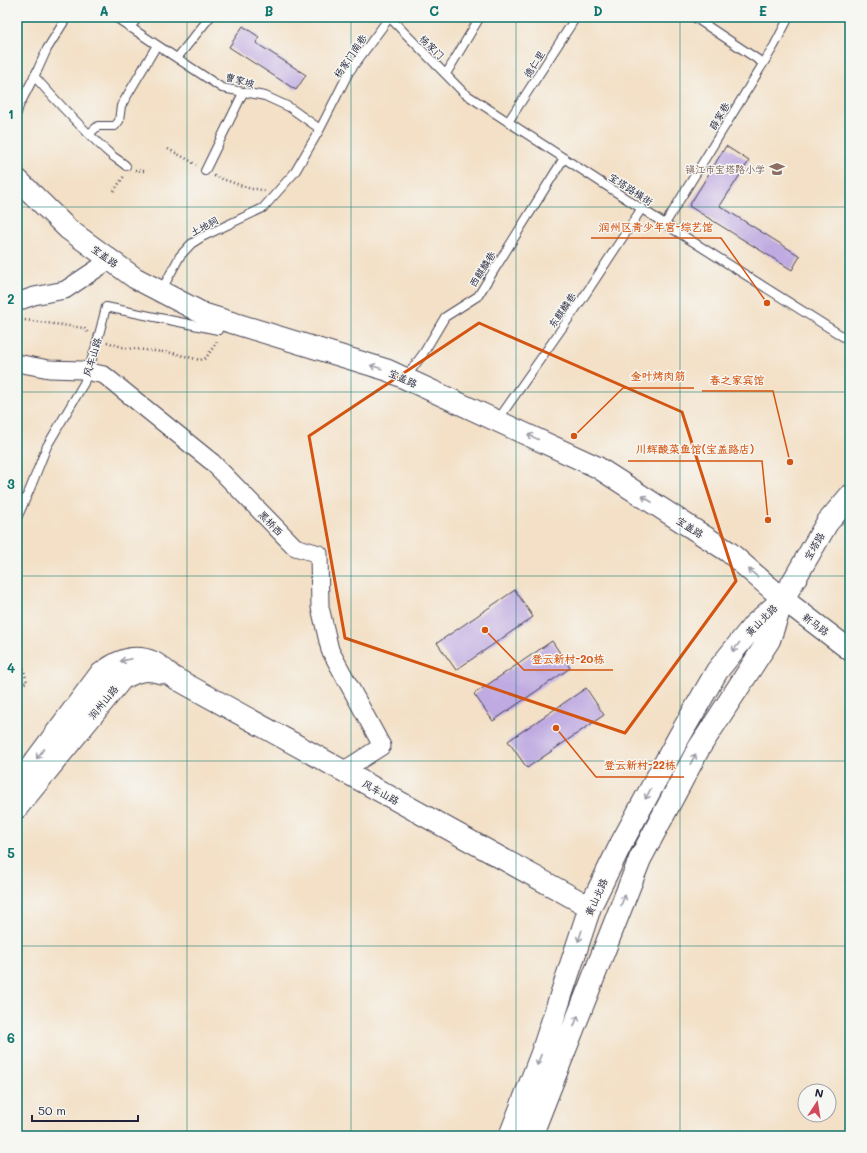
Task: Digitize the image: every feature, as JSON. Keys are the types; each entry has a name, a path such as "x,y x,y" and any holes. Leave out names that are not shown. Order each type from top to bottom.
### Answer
{"main road":[{"name":"宝塔路","path":"783,599 827,523 850,496"},
{"name":"黄山北路","path":"510,1136 542,1052 590,907 621,844 679,737 718,671 754,625 783,599"},
{"name":"黄山北路","path":"531,1136 640,859 699,748 769,640 783,599"}],"street":[{"name":"宝盖路","path":"17,178 68,229 110,260 135,278 204,314 219,325 387,370 598,467 729,552 783,599"},
{"path":"17,302 34,296 65,290 110,260"},
{"name":"黑桥西","path":"17,363 49,369 81,370 104,375 212,462 294,547 319,554 320,607 330,650 382,746 343,771"},
{"name":"新马路","path":"783,599 850,650"},
{"name":"润州山路","path":"17,785 99,675 111,666 125,659 138,658 154,662 173,677"},
{"name":"润州山路","path":"17,808 122,679 136,672 150,670 173,677"},
{"name":"风车山路","path":"173,677 590,907"}],"lane":[{"path":"17,112 18,106 47,49 67,17"},
{"name":"曹家坡","path":"115,17 222,88 265,96 289,107 320,129"},
{"path":"130,28 138,17"},
{"path":"178,58 210,17"},
{"path":"446,74 480,17"},
{"name":"德仁里","path":"508,122 576,17"},
{"path":"694,17 763,63"},
{"name":"薛家巷","path":"665,224 763,63 789,17"},
{"name":"杨家门","path":"388,18 446,74"},
{"name":"杨家门南巷","path":"320,129 349,72 388,18"},
{"path":"89,134 98,126 115,126 119,121 121,106 157,45"},
{"name":"宝塔路横街","path":"446,74 464,93 665,224 850,341"},
{"path":"34,76 66,112 127,170"},
{"path":"204,171 243,93"},
{"name":"土地祠","path":"161,291 180,256 191,244 202,237 263,208 294,172 320,129"},
{"name":"西麒麟巷","path":"404,378 422,354 445,317 478,296 564,158"},
{"name":"东麒麟巷","path":"496,421 581,301 642,208"},
{"name":"风车山路","path":"17,518 47,446 84,383 99,343 106,307 219,325"}],"path":[{"path":"168,149 189,160 204,171 217,177 251,190 263,189 273,196"},
{"path":"114,191 127,170"},
{"path":"17,318 84,328 91,337"},
{"path":"99,343 125,348 173,353 200,360 206,358 220,337 219,325"},
{"path":"17,645 27,682 17,686"}],"highlighted area":[{"path":"479,323 682,412 736,581 625,733 345,638 309,436"}],"building":[{"path":"243,26 259,37 256,43 306,75 296,90 229,47"},
{"path":"726,146 749,161 720,206 800,256 792,270 689,206"},
{"path":"515,590 533,617 456,670 437,643"},
{"path":"552,641 570,668 493,721 474,694"},
{"path":"586,688 604,715 527,768 508,741"}],"place":[{"name":"镇江市宝塔路小学","path":"777,169"},
{"name":"润州区青少年宫-综艺馆","path":"767,303"},
{"name":"金叶烤肉筋","path":"574,436"},
{"name":"春之家宾馆","path":"790,462"},
{"name":"川辉酸菜鱼馆(宝盖路店)","path":"768,520"},
{"name":"登云新村-20栋","path":"485,630"},
{"name":"登云新村-22栋","path":"556,728"}]}
